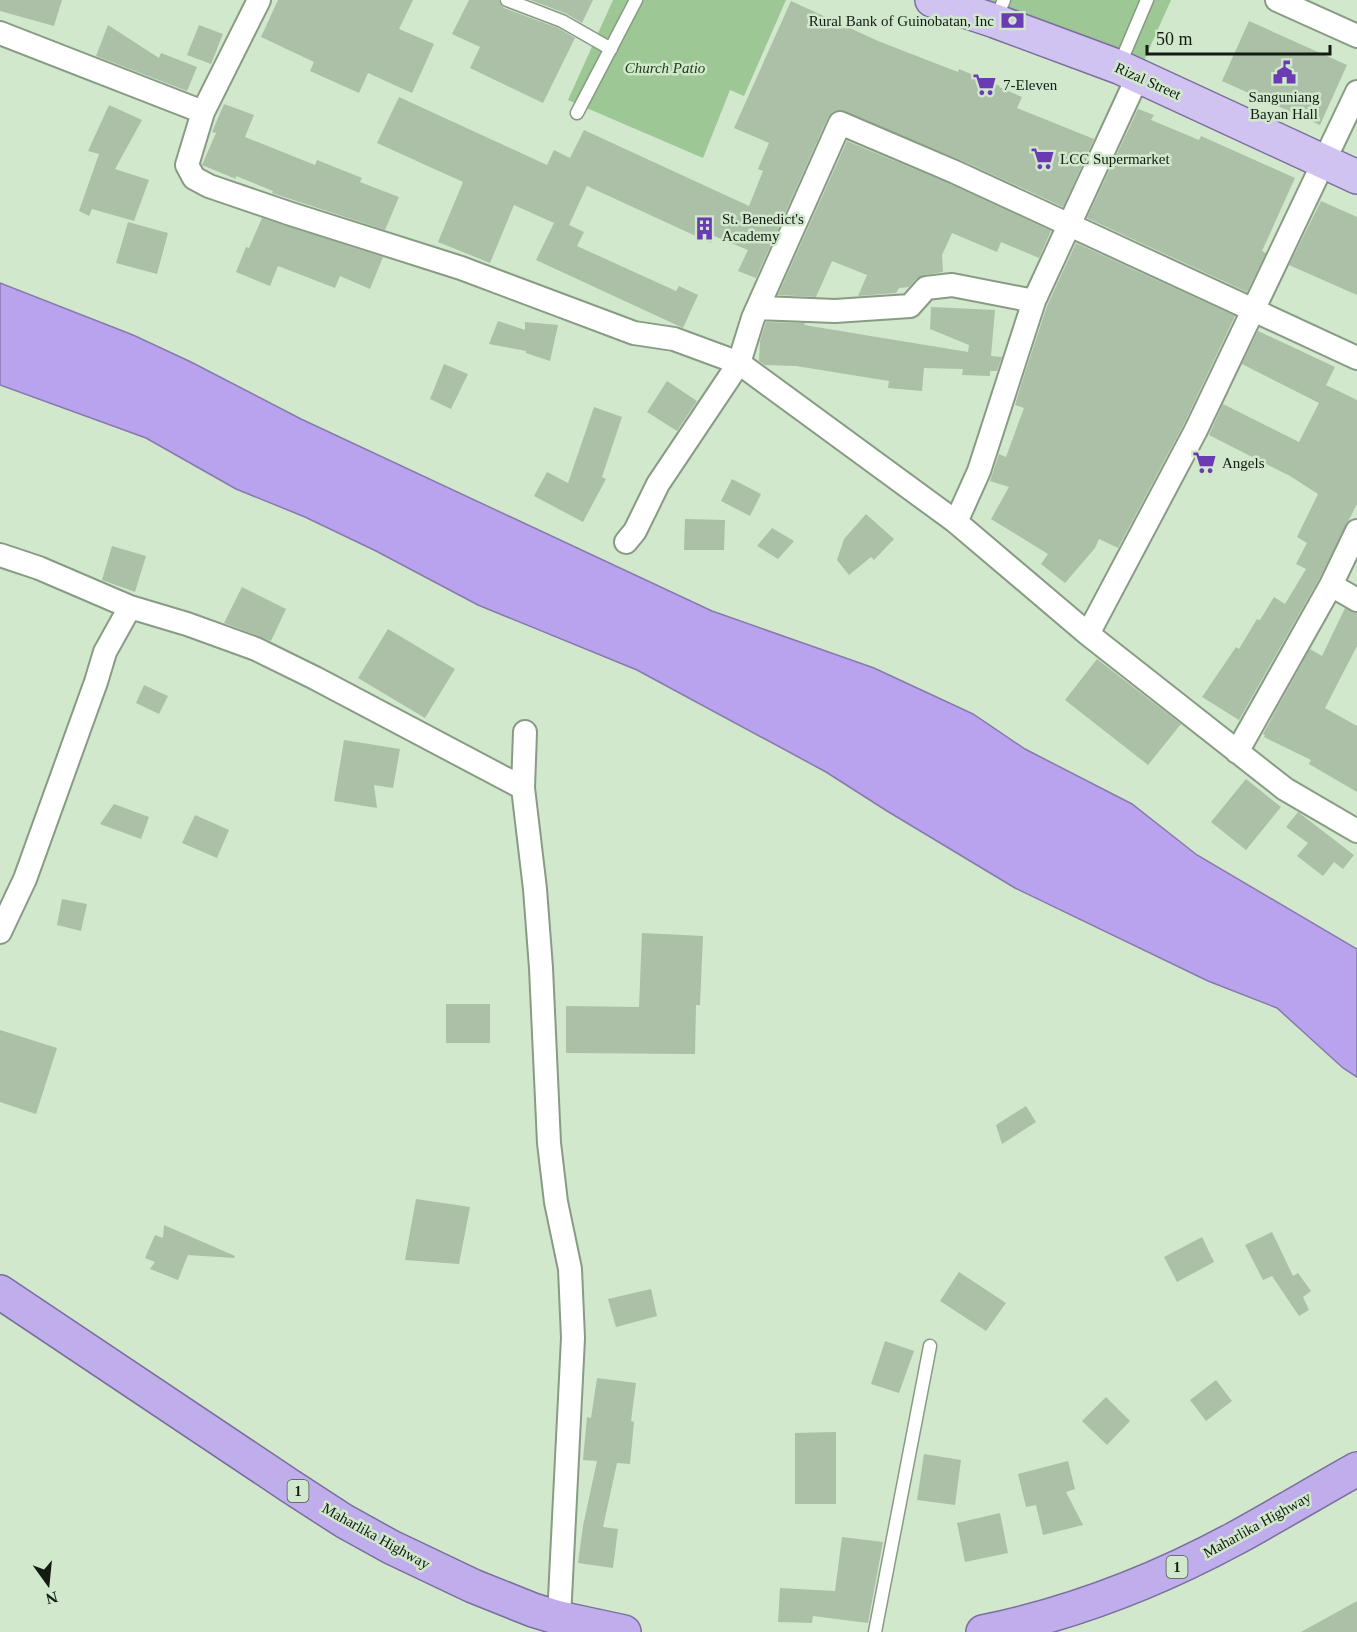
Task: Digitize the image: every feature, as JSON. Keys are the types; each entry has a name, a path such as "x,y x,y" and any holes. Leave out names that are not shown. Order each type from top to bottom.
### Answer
{"highway":[{"name":"Maharlika Highway","path":"0,1292 344,1521 433,1568 503,1599 559,1618 624,1632"},
{"name":"Maharlika Highway","path":"984,1632 1085,1604 1185,1563 1233,1539 1357,1469"}],"main road":[{"name":"Rizal Street","path":"932,0 1000,10 1357,177"}],"street":[{"path":"259,0 203,112 187,165 194,178 209,186 291,214 460,268 634,333 674,339 740,363 956,522 1088,634 1285,789 1357,831"},
{"path":"1278,0 1357,36"},
{"path":"0,33 203,112"},
{"path":"956,522 979,471 1034,301 1068,224 1129,72"},
{"path":"1088,634 1196,430 1357,92"},
{"path":"626,543 635,531 658,484 740,363 753,318 840,123 955,172 1357,358"},
{"path":"759,308 835,310 910,306 926,288 952,285 1034,301"},
{"path":"1238,752 1331,585 1357,531"},
{"path":"0,555 39,568 130,607 187,624 256,649 523,788"},
{"path":"1331,585 1357,600"},
{"path":"0,932 25,879 105,652 130,607"},
{"path":"525,732 523,788 541,968 549,1143 556,1202 570,1280 573,1338 559,1618"}],"lane":[{"path":"507,0 562,21 611,49"},
{"path":"577,113 636,0"},
{"path":"1129,72 1147,0"},
{"path":"875,1632 930,1346"}],"green space":[{"name":"Church Patio","path":"613,0 786,0 744,96 730,90 703,158 568,100"},
{"path":"976,0 1171,0 1142,65"}],"shaded area":[{"path":"0,283 133,335 301,419 712,611 874,668 973,714 1025,749 1132,804 1197,855 1357,949 1357,1077 1343,1068 1277,1008 1208,981 1015,888 826,772 637,670 478,605 376,551 305,517 236,489 146,438 0,385"}],"building":[{"path":"0,0 62,0 54,26 0,11"},
{"path":"278,0 413,0 399,29 434,44 412,93 368,73 359,93 310,71 314,62 261,37"},
{"path":"469,0 499,0 504,8 558,28 575,38 543,103 470,68 480,47 452,34"},
{"path":"530,0 593,0 582,23 565,13"},
{"path":"791,1 878,41 1000,86 1022,97 1017,108 1094,139 1063,207 961,160 839,110 828,117 756,278 738,271 748,250 714,236 711,243 587,186 569,225 584,232 577,246 676,291 679,286 698,295 683,328 536,260 554,223 514,205 490,263 438,242 463,182 377,143 399,97 547,165 554,150 570,158 584,130 749,206 763,171 758,169 769,143 734,128"},
{"name":"Sanguniang Bayan Hall","path":"1249,21 1347,65 1320,125 1222,81"},
{"path":"108,25 159,58 161,53 197,67 187,91 96,56"},
{"path":"199,25 223,34 211,64 187,55"},
{"path":"224,104 254,115 245,137 315,165 317,160 362,178 360,182 399,197 385,230 272,193 273,191 236,176 236,179 202,165 216,133 212,132"},
{"path":"109,105 142,120 115,169 149,180 134,221 92,209 89,216 79,211 99,154 88,151"},
{"path":"1138,109 1154,115 1151,120 1199,140 1201,136 1295,178 1262,251 1266,253 1247,292 1087,218"},
{"path":"847,141 950,184 1051,231 1039,258 1001,242 997,252 952,233 942,255 943,272 924,275 916,279 909,287 899,288 896,293 858,296 867,275 832,261 816,297 778,295"},
{"path":"1321,201 1357,217 1357,295 1289,265"},
{"path":"262,218 383,257 370,289 340,276 335,288 278,266 270,286 236,272 246,247 249,248"},
{"path":"128,222 168,233 157,274 116,263"},
{"path":"1076,243 1235,316 1184,424 1118,548 1099,539 1095,548 1065,583 1041,564 1048,554 991,519 1009,487 990,481 999,454 1006,457 1024,408 1015,405 1023,379 1047,306"},
{"path":"931,307 995,310 991,356 1002,357 997,371 990,371 990,376 962,375 963,369 924,368 922,391 888,388 889,381 796,366 765,365 759,361 760,341 766,322 805,323 804,325 968,352 969,345 930,329"},
{"path":"498,321 525,330 525,322 558,325 550,361 526,353 526,351 489,344"},
{"path":"1258,331 1335,367 1326,385 1357,400 1357,504 1319,579 1239,720 1202,697 1236,647 1239,649 1257,619 1260,620 1274,597 1285,604 1306,569 1296,564 1307,543 1297,537 1318,494 1290,476 1209,435 1223,404 1299,442 1319,403 1242,364"},
{"path":"444,364 468,374 451,409 430,399"},
{"path":"667,381 697,401 677,431 647,412"},
{"path":"594,407 622,417 602,477 606,479 583,522 534,496 547,472 568,483"},
{"path":"732,479 761,494 750,516 721,501"},
{"path":"866,514 894,539 874,560 871,557 849,575 837,560 844,539"},
{"path":"685,519 725,520 724,550 684,550"},
{"path":"772,528 794,541 778,559 757,546"},
{"path":"112,546 146,556 135,592 102,580"},
{"path":"242,587 286,609 271,641 224,623"},
{"path":"1345,608 1357,613 1357,646 1325,708 1357,726 1357,792 1309,764 1311,760 1264,737 1263,734 1310,649 1322,656"},
{"path":"388,629 455,669 425,718 358,678"},
{"path":"1097,659 1181,724 1148,765 1065,700"},
{"path":"144,685 168,696 159,714 136,703"},
{"path":"344,740 400,749 393,788 374,785 377,808 334,801"},
{"path":"1246,779 1281,807 1246,850 1211,822"},
{"path":"114,804 149,817 141,839 100,824"},
{"path":"1298,812 1354,855 1343,869 1334,862 1323,876 1297,856 1308,843 1286,827"},
{"path":"195,815 229,830 217,858 182,843"},
{"path":"62,899 87,904 81,931 57,925"},
{"path":"642,933 703,936 700,1005 696,1005 695,1054 566,1053 566,1006 639,1007"},
{"path":"446,1004 490,1004 490,1043 446,1043"},
{"path":"0,1030 57,1048 36,1114 0,1102"},
{"path":"1026,1106 1036,1122 1002,1144 996,1125"},
{"path":"416,1199 470,1207 459,1264 405,1260"},
{"path":"164,1225 235,1256 234,1258 188,1255 178,1280 150,1269 155,1262 145,1258 155,1235 163,1238"},
{"path":"1272,1232 1293,1276 1298,1273 1311,1291 1303,1297 1309,1310 1299,1316 1272,1276 1263,1280 1245,1245"},
{"path":"1202,1237 1214,1262 1177,1282 1164,1257"},
{"path":"959,1272 1006,1303 986,1331 940,1301"},
{"path":"651,1289 657,1316 616,1327 608,1299"},
{"path":"885,1341 914,1351 899,1393 871,1384"},
{"path":"597,1378 636,1383 631,1421 634,1422 630,1464 617,1463 603,1527 618,1529 613,1568 578,1563 583,1526 597,1461 583,1460 587,1417 591,1418"},
{"path":"1216,1380 1232,1401 1206,1421 1190,1400"},
{"path":"1106,1397 1130,1421 1107,1445 1082,1421"},
{"path":"836,1432 836,1504 795,1504 795,1433"},
{"path":"924,1454 961,1460 955,1505 917,1500"},
{"path":"1068,1461 1075,1489 1066,1492 1083,1525 1043,1535 1036,1505 1026,1507 1018,1474"},
{"path":"1000,1513 1008,1553 965,1562 957,1523"},
{"path":"842,1537 883,1542 868,1623 813,1616 812,1623 778,1622 780,1588 835,1591"},
{"path":"1357,1601 1357,1632 1301,1632"}],"place":[{"name":"Rural Bank of Guinobatan, Inc","path":"1012,21"},
{"name":"Sanguniang Bayan Hall","path":"1284,73"},
{"name":"7-Eleven","path":"985,85"},
{"name":"LCC Supermarket","path":"1042,159"},
{"name":"St. Benedict's Academy","path":"704,228"},
{"name":"Angels","path":"1204,463"}]}
